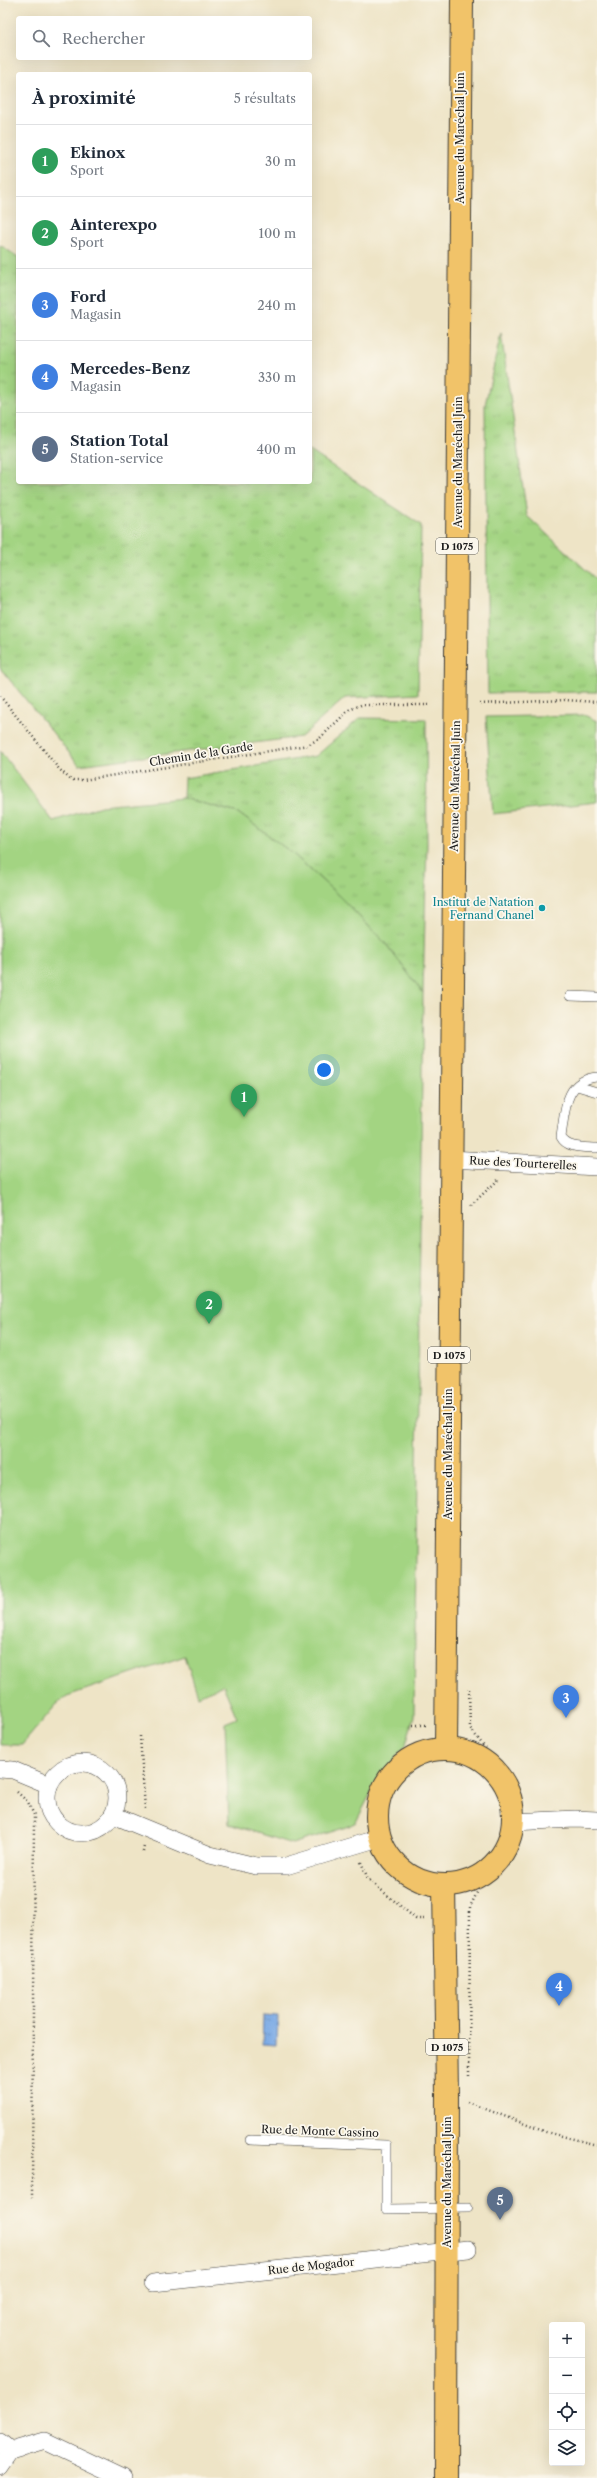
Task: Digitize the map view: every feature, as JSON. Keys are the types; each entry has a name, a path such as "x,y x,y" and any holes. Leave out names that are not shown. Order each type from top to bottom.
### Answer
{"main road":[{"name":"Avenue du Maréchal Juin","path":"446,1749 450,1159 462,0"},
{"path":"446,1749 468,1752 487,1763 502,1780 507,1789 511,1800 513,1822 507,1844 491,1868 466,1881 444,1885 426,1883 409,1876 395,1864 386,1852 379,1838 376,1822 378,1799 388,1779 403,1762 423,1752 446,1749"},
{"name":"Avenue du Maréchal Juin","path":"444,1885 447,2094 458,2209 458,2251 446,2478"}],"street":[{"name":"Rue des Tourterelles","path":"450,1159 597,1167"},
{"path":"82,1763 102,1769 115,1785 117,1805 113,1815 106,1824 95,1831 83,1833 71,1831 60,1825 53,1817 47,1796 49,1785 62,1769 71,1764 82,1763"},
{"path":"0,1769 18,1772 49,1785"},
{"path":"113,1815 210,1855 256,1866 286,1866 379,1838"},
{"path":"513,1822 575,1819 597,1820"},
{"name":"Rue de Mogador","path":"153,2283 458,2251"},
{"path":"0,2467 6,2446 45,2441 123,2478"}],"lane":[{"path":"570,996 597,997"},
{"path":"597,1077 577,1086 570,1092 566,1099 561,1137 564,1142 572,1146 597,1148"},
{"path":"577,1086 597,1092"},
{"name":"Rue de Monte Cassino","path":"250,2140 386,2145 386,2209 458,2209"}],"path":[{"name":"Chemin de la Garde","path":"0,696 59,769 71,780 308,745 324,734 349,710 361,705 431,705"},
{"path":"480,704 564,700 597,702"},
{"path":"470,1728 514,1786"},
{"path":"140,1736 146,1829 143,1852"},
{"path":"18,1772 16,1792 28,1802 34,1815 32,2198"},
{"path":"354,1846 368,1880 416,1919 469,1916"},
{"path":"469,2079 470,1907 483,1880 511,1852"},
{"path":"447,2094 546,2132 597,2145"},
{"path":"469,2094 469,2110"}],"green space":[{"path":"0,245 16,256 16,484 312,484 312,452 421,525 418,694 345,698 301,737 79,765 0,668"},
{"path":"501,333 527,516 597,580 597,692 488,693 485,405"},
{"path":"584,715 597,721 597,802 493,814 486,717"},
{"path":"360,718 426,719 427,843 423,993 385,943 339,896 292,853 238,813 183,798 184,778 316,756"},
{"path":"0,751 53,821 101,806 183,798 238,813 292,853 339,896 385,943 423,993 414,1716 406,1744 371,1793 356,1822 347,1827 292,1844 229,1824 225,1723 237,1718 223,1685 198,1696 185,1656 67,1696 56,1705 22,1745 0,1745"}],"water":[{"path":"263,2015 278,2016 277,2045 262,2044"}],"place":[{"name":"Institut de Natation Fernand Chanel","path":"542,908"},
{"name":"Ekinox","path":"244,1117"},
{"name":"Ainterexpo","path":"209,1324"},
{"name":"Ford","path":"566,1718"},
{"name":"Mercedes-Benz","path":"559,2006"},
{"name":"Station Total","path":"500,2220"}]}
